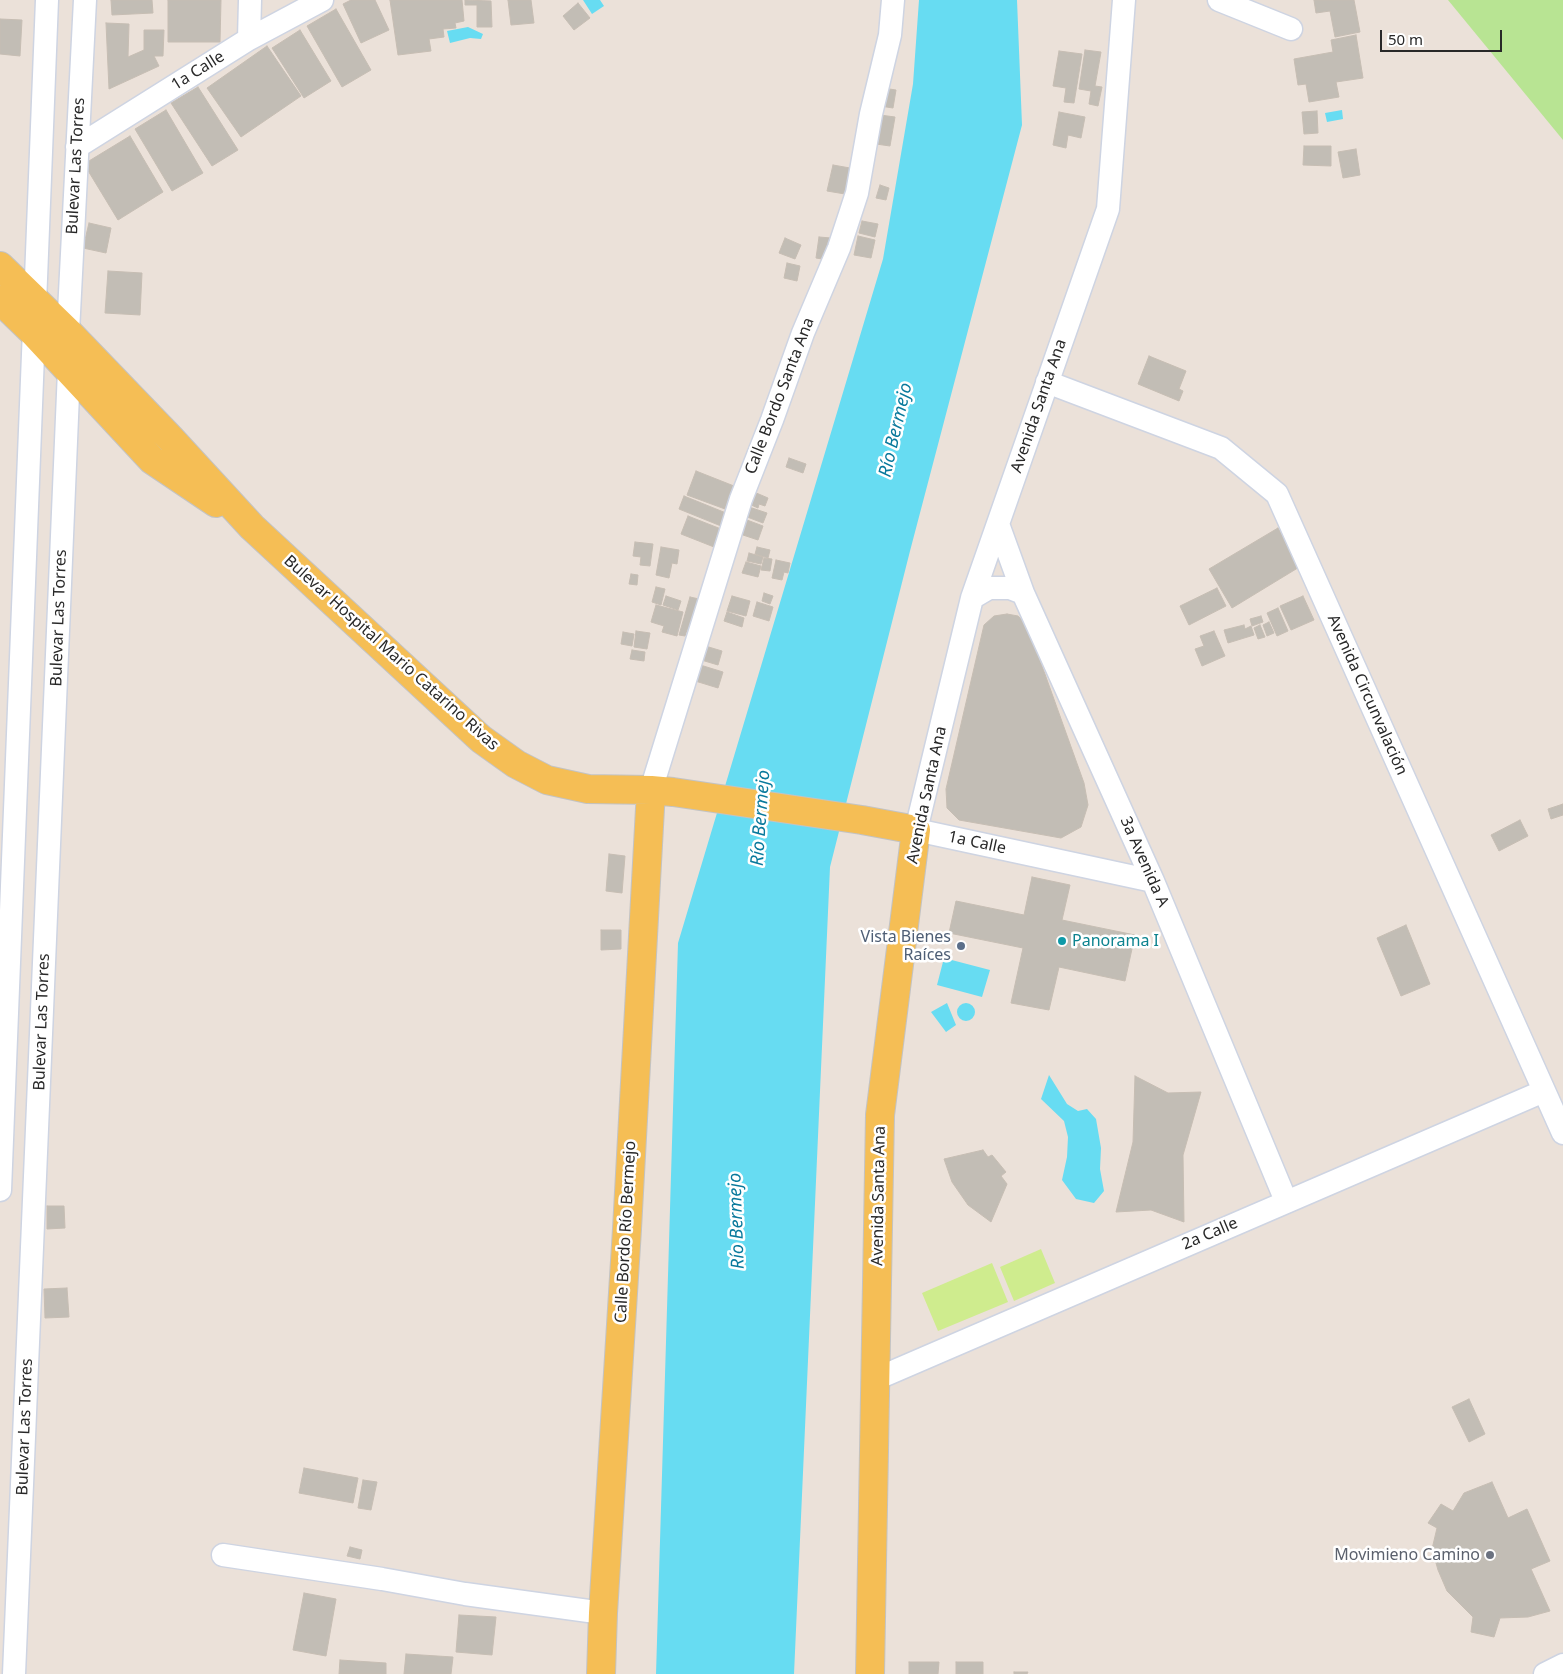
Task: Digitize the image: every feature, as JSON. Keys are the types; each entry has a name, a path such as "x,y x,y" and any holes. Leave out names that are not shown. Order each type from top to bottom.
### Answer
{"main road":[{"name":"Bulevar Hospital Mario Catarino Rivas","path":"0,266 68,332 252,527 481,740 516,764 547,780 588,788 651,790 710,798"},
{"name":"Bulevar Hospital Mario Catarino Rivas","path":"0,300 34,333 152,460 252,527"},
{"name":"Calle Bordo Río Bermejo","path":"601,1674 651,790"},
{"name":"1a Calle","path":"710,798 862,820 916,830"},
{"name":"Avenida Santa Ana","path":"870,1674 880,1115 916,830"}],"street":[{"path":"0,1190 6,930 36,301 47,0"},
{"name":"Bulevar Las Torres","path":"14,1674 69,370 68,332 85,0"},
{"path":"249,39 250,0"},
{"name":"1a Calle","path":"77,147 249,39 322,0"},
{"name":"Calle Bordo Santa Ana","path":"651,790 741,499 803,333 839,248 857,193 871,114 890,35 894,0"},
{"name":"Avenida Santa Ana","path":"916,830 972,598 1108,209 1124,0"},
{"path":"1219,0 1291,29"},
{"name":"Avenida Circunvalación","path":"1047,382 1221,448 1277,494 1563,1132"},
{"name":"3a Avenida A","path":"998,524 1024,593 1153,881 1286,1201"},
{"path":"972,598 989,588 1010,588 1024,593"},
{"name":"1a Calle","path":"916,830 1153,881"},
{"name":"2a Calle","path":"876,1379 1544,1091"},
{"path":"223,1556 382,1579 465,1594 603,1613"},
{"path":"1545,1674 1563,1665"}],"green space":[{"path":"1448,0 1563,0 1563,140"},
{"path":"1041,1249 1055,1283 1014,1301 1000,1267"},
{"path":"992,1263 1008,1302 938,1331 922,1293"}],"water":[{"path":"583,0 600,0 604,6 592,14"},
{"name":"Río Bermejo","path":"919,0 1017,0 1022,125 910,551 830,867 794,1674 656,1674 678,943 883,259 913,84"},
{"path":"468,27 483,34 481,39 470,38 450,43 447,31"},
{"path":"1342,110 1343,119 1327,122 1325,113"},
{"path":"944,958 990,970 982,997 937,985"},
{"path":"947,1003 956,1025 946,1032 931,1012"},
{"path":"962,1003 970,1003 975,1008 973,1019 962,1021 957,1016 957,1008"},
{"path":"1049,1075 1067,1104 1078,1111 1087,1109 1096,1119 1101,1148 1100,1169 1104,1191 1094,1203 1076,1199 1062,1180 1067,1157 1068,1137 1064,1121 1041,1099"}],"building":[{"path":"111,0 152,0 153,13 112,15"},
{"path":"168,0 221,0 220,42 168,42"},
{"path":"351,0 375,0 389,30 361,43 343,4"},
{"path":"390,0 462,0 464,21 455,23 456,28 443,29 444,37 429,39 431,51 398,55"},
{"path":"465,0 491,1 492,27 477,27 477,5 465,5"},
{"path":"508,0 531,0 534,23 511,25"},
{"path":"1314,0 1354,0 1360,32 1335,37 1330,11 1316,13"},
{"path":"578,3 590,18 574,30 563,16"},
{"path":"336,9 371,70 342,87 307,26"},
{"path":"0,19 22,20 20,56 0,54"},
{"path":"106,23 129,24 128,57 144,50 144,30 164,30 163,56 154,56 159,66 109,89"},
{"path":"300,30 331,81 304,98 272,48"},
{"path":"1356,35 1363,78 1336,82 1339,97 1309,102 1306,84 1298,85 1294,59 1333,52 1331,40"},
{"path":"267,46 301,96 241,137 207,88"},
{"path":"1085,50 1101,52 1095,86 1102,87 1098,106 1089,104 1091,91 1079,89"},
{"path":"1059,51 1082,54 1074,103 1064,102 1066,88 1053,86"},
{"path":"198,87 238,150 212,166 171,103"},
{"path":"883,88 896,90 893,108 880,106"},
{"path":"166,110 203,173 172,191 135,129"},
{"path":"1317,111 1318,133 1304,134 1302,112"},
{"path":"1059,112 1085,117 1081,138 1068,135 1066,148 1053,145"},
{"path":"880,115 895,117 890,146 876,144"},
{"path":"130,136 163,192 118,220 84,164"},
{"path":"1304,146 1331,146 1331,166 1303,165"},
{"path":"1356,149 1360,175 1343,178 1338,152"},
{"path":"833,165 850,168 845,194 827,191"},
{"path":"880,185 889,188 886,200 876,198"},
{"path":"862,221 878,224 875,237 859,233"},
{"path":"89,223 111,228 106,253 83,248"},
{"path":"858,236 875,240 871,258 854,255"},
{"path":"819,237 831,238 828,260 816,258"},
{"path":"785,238 801,245 795,259 779,253"},
{"path":"787,263 800,266 797,281 784,278"},
{"path":"108,271 142,273 140,315 105,313"},
{"path":"1149,356 1186,371 1179,389 1183,391 1179,401 1138,384"},
{"path":"789,458 806,464 803,473 786,467"},
{"path":"696,471 734,486 725,509 687,495"},
{"path":"754,492 768,498 765,506 759,504 758,508 749,504"},
{"path":"684,496 726,513 721,526 679,509"},
{"path":"746,506 767,513 763,523 742,515"},
{"path":"688,516 721,529 714,547 681,534"},
{"path":"739,517 763,526 758,540 734,532"},
{"path":"1278,528 1301,566 1232,608 1209,569"},
{"path":"635,542 653,544 650,566 640,565 641,557 633,556"},
{"path":"661,547 679,550 677,564 672,563 669,578 656,575"},
{"path":"757,547 770,550 768,558 755,554"},
{"path":"749,553 763,557 761,564 747,561"},
{"path":"764,558 772,559 770,571 761,570"},
{"path":"776,560 790,563 788,573 784,572 782,580 772,578"},
{"path":"746,562 761,566 758,577 742,573"},
{"path":"631,574 638,575 637,585 629,584"},
{"path":"656,587 665,589 661,605 652,602"},
{"path":"1217,588 1226,606 1189,625 1180,606"},
{"path":"764,593 773,596 770,604 762,601"},
{"path":"666,596 681,601 678,610 663,605"},
{"path":"732,596 750,601 746,616 727,611"},
{"path":"1303,596 1314,620 1291,630 1280,606"},
{"path":"690,597 699,599 691,629 687,630 685,636 679,635"},
{"path":"757,602 773,607 769,621 753,616"},
{"path":"656,605 683,612 677,636 662,632 664,626 651,622"},
{"path":"1278,608 1288,631 1277,636 1267,613"},
{"path":"727,612 744,618 742,627 724,621"},
{"path":"1007,614 1018,616 1027,624 1084,783 1088,805 1081,827 1061,838 959,820 947,808 946,789 984,625 994,616"},
{"path":"1261,616 1263,622 1252,626 1250,619"},
{"path":"1269,622 1274,633 1267,636 1263,625"},
{"path":"1244,625 1245,629 1251,626 1254,635 1228,643 1224,630"},
{"path":"1260,625 1265,637 1258,639 1254,628"},
{"path":"636,631 650,633 647,649 634,647"},
{"path":"1214,631 1225,656 1202,666 1195,649 1204,646 1200,636"},
{"path":"623,632 634,634 632,646 621,644"},
{"path":"702,645 722,651 718,665 698,659"},
{"path":"632,650 645,652 644,661 630,659"},
{"path":"697,664 723,672 718,688 692,680"},
{"path":"1563,804 1563,815 1551,819 1548,809"},
{"path":"1520,820 1528,836 1499,851 1491,835"},
{"path":"609,854 625,856 622,893 606,891"},
{"name":"Panorama I","path":"1032,877 1070,885 1062,920 1135,935 1125,981 1059,967 1049,1010 1011,1003 1023,948 949,933 956,901 1024,915"},
{"path":"1406,925 1430,984 1401,996 1377,938"},
{"path":"601,930 621,930 621,949 601,950"},
{"path":"1135,1076 1168,1093 1201,1092 1183,1155 1184,1222 1151,1210 1116,1212 1133,1142"},
{"path":"983,1150 988,1157 992,1155 1006,1172 1001,1176 1007,1184 991,1222 968,1205 952,1182 944,1159"},
{"path":"47,1206 64,1206 65,1228 47,1229"},
{"path":"67,1288 69,1317 45,1318 44,1289"},
{"path":"1469,1399 1485,1434 1469,1442 1452,1407"},
{"path":"304,1468 358,1478 353,1503 299,1493"},
{"path":"363,1480 377,1482 371,1510 358,1508"},
{"name":"Movimieno Camino","path":"1492,1482 1508,1518 1527,1509 1550,1561 1531,1569 1550,1611 1528,1617 1500,1618 1494,1637 1471,1632 1473,1617 1447,1591 1432,1549 1437,1528 1428,1523 1441,1504 1453,1511 1464,1493"},
{"path":"350,1547 362,1550 360,1559 347,1556"},
{"path":"304,1593 336,1599 326,1656 293,1650"},
{"path":"459,1615 496,1617 492,1655 456,1652"},
{"path":"406,1654 453,1657 451,1674 404,1674"},
{"path":"340,1660 386,1663 386,1674 339,1674"},
{"path":"909,1662 939,1662 938,1674 909,1674"},
{"path":"956,1662 983,1662 983,1674 956,1674"},
{"path":"1014,1672 1028,1672 1027,1674 1014,1674"}],"place":[{"name":"Panorama I","path":"1062,941"},
{"name":"Vista Bienes Raíces","path":"961,946"},
{"name":"Movimieno Camino","path":"1490,1555"}]}
